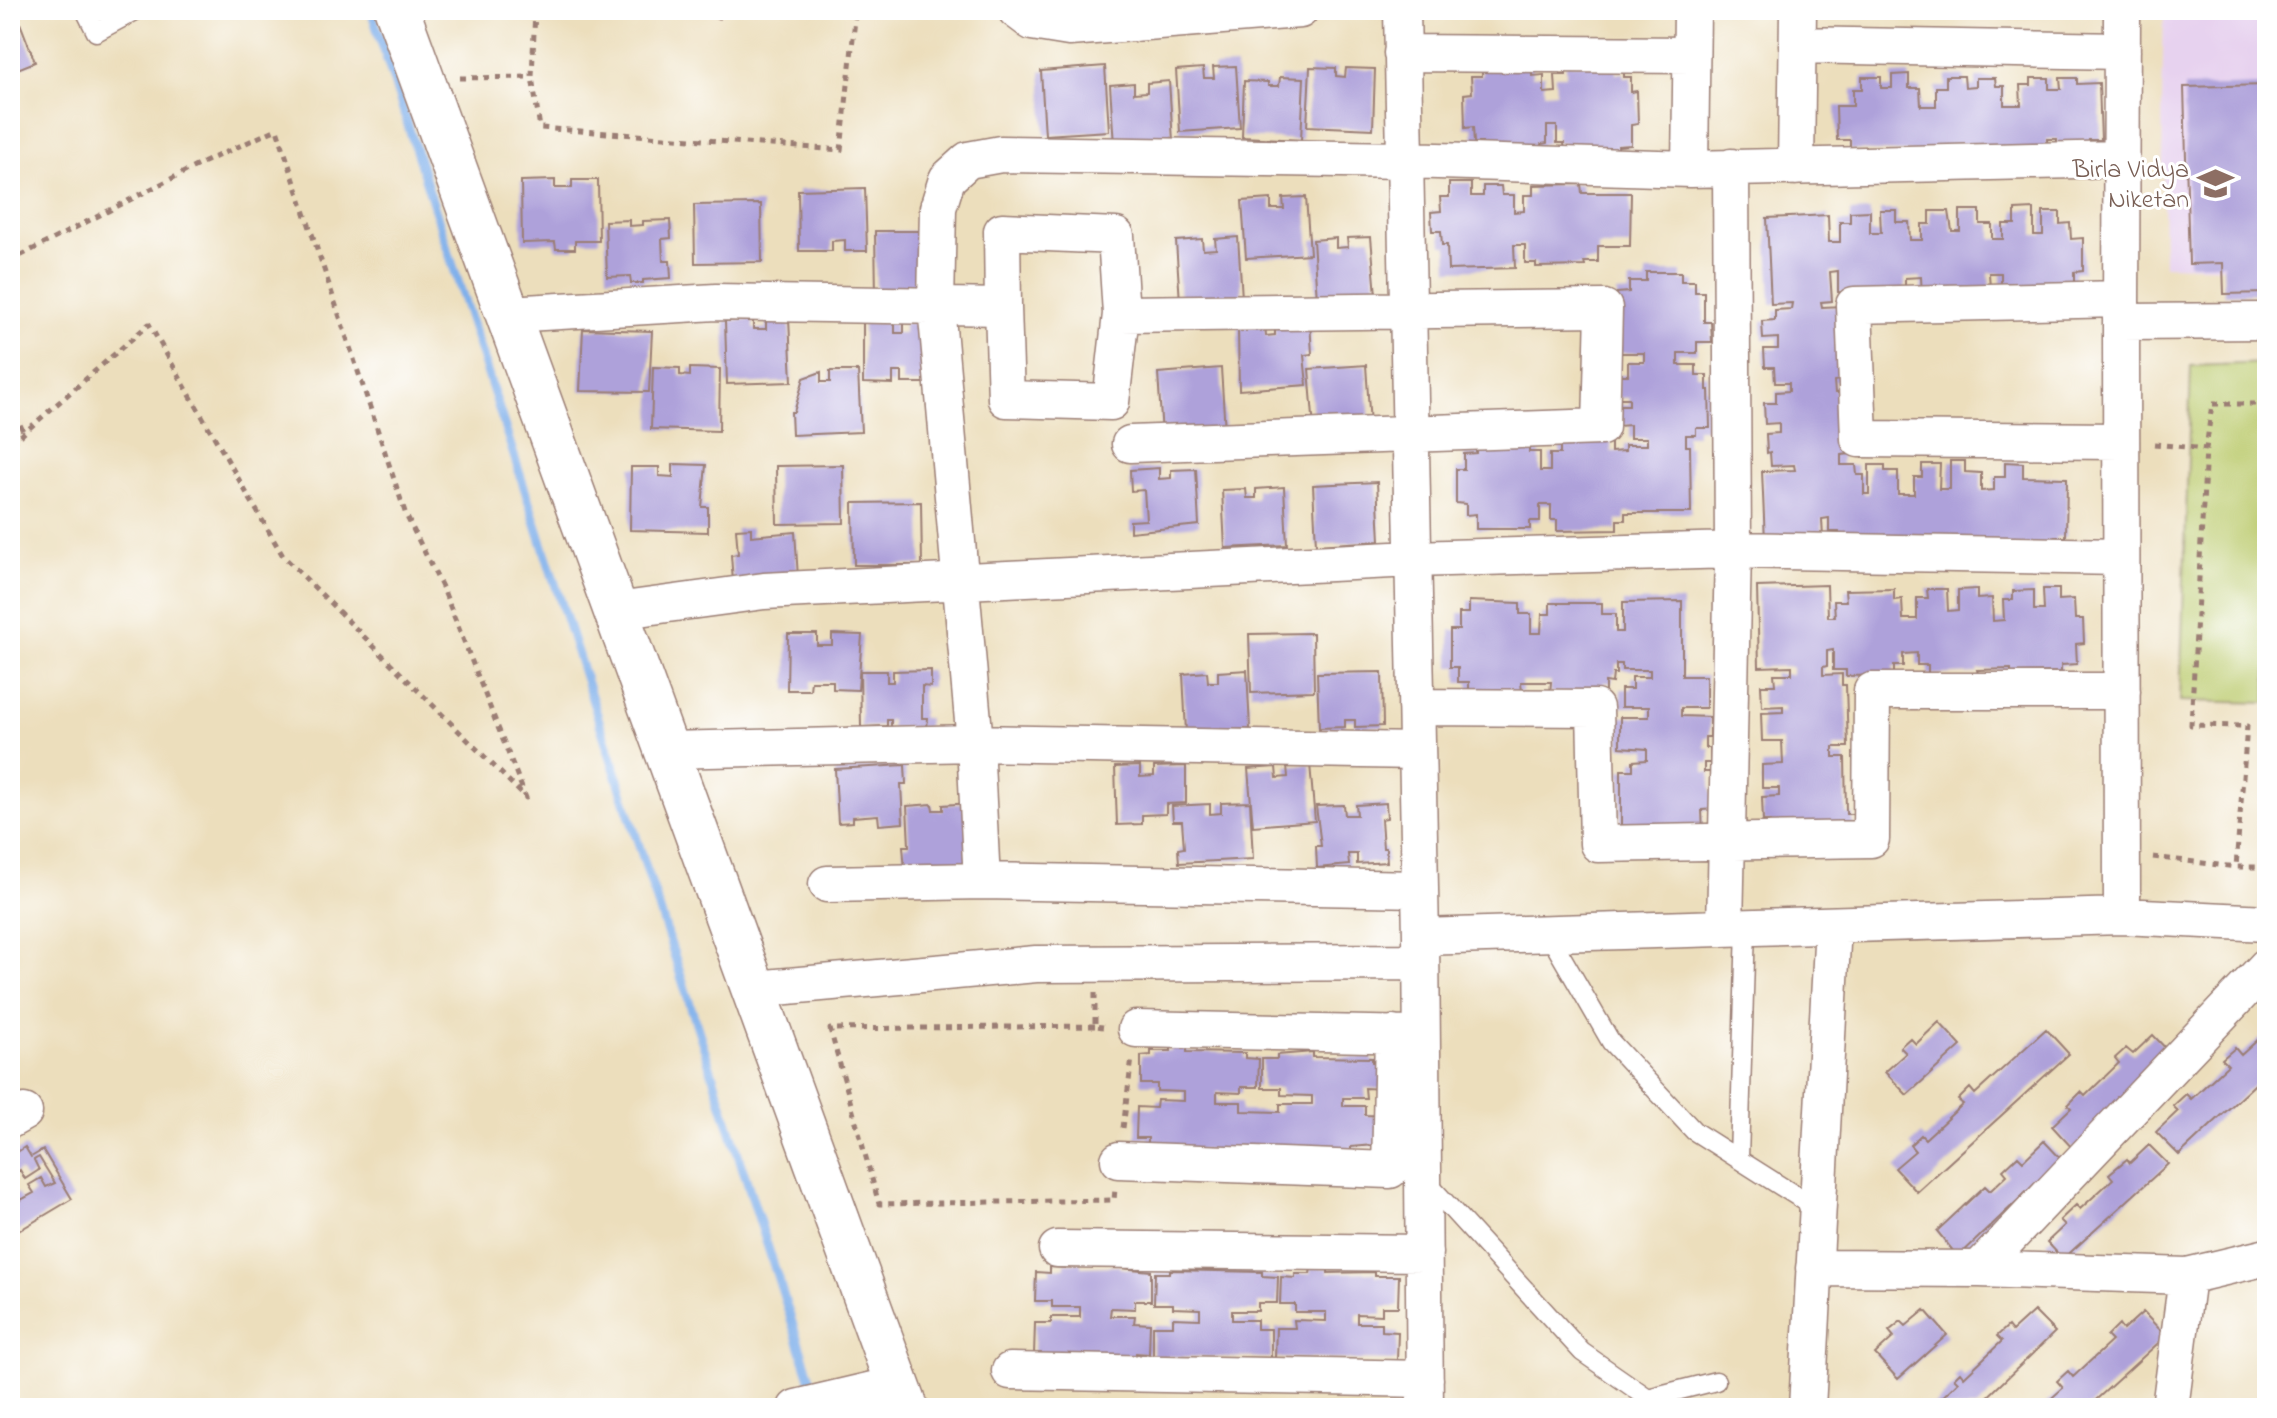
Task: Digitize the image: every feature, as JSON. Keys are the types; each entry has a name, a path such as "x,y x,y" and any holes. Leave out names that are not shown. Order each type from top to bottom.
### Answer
{"street":[{"path":"397,10 902,1396 843,1395 796,1408"},
{"path":"1016,10 1032,22 1069,28 1300,10"},
{"path":"1119,1160 1390,1170 1421,949 1402,10"},
{"path":"1690,169 1692,10"},
{"path":"2122,10 2122,916"},
{"path":"1796,167 1797,27 2122,51"},
{"path":"1402,53 1691,55"},
{"path":"982,881 975,743 936,306 938,208 947,179 968,160 1001,154 1405,160 1690,169 2121,159"},
{"path":"1731,167 1733,550 1727,840 1736,928"},
{"path":"1002,231 1116,236 1121,314 1111,402 1006,399 1002,231"},
{"path":"508,314 716,302 1003,307"},
{"path":"2121,441 1859,439 1854,305 2121,310 2267,321"},
{"path":"1121,314 1604,308 1601,427 1130,444"},
{"path":"616,611 764,591 1413,559 1733,550 2121,557"},
{"path":"1416,707 1595,708 1598,844 1871,839 1872,691 2122,691"},
{"path":"667,750 975,743 1417,751"},
{"path":"827,884 982,881 1420,889"},
{"path":"754,989 1036,964 1421,949 1548,933 2122,916 2267,923"},
{"path":"1807,1408 1833,925"},
{"path":"1979,1269 2267,966"},
{"path":"1136,1029 1407,1035"},
{"path":"1010,1371 1425,1394 1423,1178 1407,1035"},
{"path":"1057,1249 1424,1253"},
{"path":"1814,1268 1979,1269 2187,1276 2267,1257"},
{"path":"2170,1408 2187,1276"}],"lane":[{"path":"85,10 96,32 137,10"},
{"path":"1736,928 1739,1159"},
{"path":"1548,933 1611,1042 1694,1131 1817,1209"},
{"path":"1423,1178 1582,1352 1593,1360 1648,1398 1716,1381"}],"path":[{"path":"535,10 532,77 540,128 841,150 856,10"},
{"path":"559,10 721,17 724,10"},
{"path":"423,79 532,77"},
{"path":"10,261 202,163 277,129 406,515 444,591 526,798 283,556 149,324 10,445"},
{"path":"10,403 24,433"},
{"path":"2236,867 2247,726 2191,725 2206,449 2212,404 2267,404"},
{"path":"2121,441 2206,449"},
{"path":"2122,854 2236,867 2267,867"},
{"path":"1095,1026 1096,964"},
{"path":"1095,1026 1136,1029 1114,1200 879,1204 830,1029 1095,1026"}],"shaded area":[{"name":"Birla Vidya Niketan","path":"2164,10 2267,10 2267,268 2164,265"}],"green space":[{"path":"2267,363 2267,703 2180,701 2191,366"}],"building":[{"path":"10,10 15,10 35,62 10,72"},
{"path":"1532,63 1532,76 1544,75 1544,93 1556,92 1555,75 1566,75 1566,64 1616,63 1616,73 1631,77 1631,92 1637,91 1638,124 1631,125 1631,145 1618,146 1618,151 1565,152 1564,143 1557,143 1557,126 1547,126 1547,143 1541,144 1541,153 1482,154 1482,143 1474,143 1473,127 1465,128 1464,94 1472,93 1471,76 1482,76 1482,65"},
{"path":"1105,66 1109,131 1045,135 1041,71"},
{"path":"1236,66 1240,128 1180,132 1176,70 1203,68 1204,78 1214,78 1213,67"},
{"path":"1310,67 1336,68 1336,76 1345,77 1346,68 1375,69 1373,129 1307,126"},
{"path":"1909,74 1909,88 1920,88 1921,106 1936,106 1936,87 1946,87 1946,76 1964,76 1965,87 1976,86 1976,78 1995,78 1996,86 2004,86 2004,105 2021,105 2020,85 2031,85 2031,78 2049,78 2049,89 2061,89 2060,78 2077,78 2077,84 2099,83 2101,140 2089,140 2089,157 2057,158 2057,139 2047,139 2048,158 1850,150 1850,140 1837,140 1836,106 1853,106 1853,89 1862,89 1862,77 1881,77 1881,88 1892,88 1892,75"},
{"path":"1280,77 1304,78 1301,140 1242,137 1244,81 1268,82 1268,86 1279,86"},
{"path":"1169,81 1173,141 1114,145 1110,85 1134,83 1134,93 1147,92 1147,83"},
{"path":"2267,85 2267,293 2224,294 2223,263 2189,264 2184,87"},
{"path":"555,180 555,188 572,188 572,180 598,180 599,241 575,241 575,249 556,249 555,242 522,243 521,181"},
{"path":"1449,183 1471,183 1471,196 1483,196 1483,186 1501,186 1502,195 1514,195 1514,212 1524,211 1524,195 1533,195 1533,185 1581,184 1582,193 1631,193 1630,246 1598,246 1598,262 1584,262 1585,266 1536,267 1536,263 1525,263 1525,245 1514,245 1515,268 1448,270 1447,245 1442,245 1441,231 1432,231 1431,212 1441,211 1440,197 1449,197"},
{"path":"865,188 867,251 845,251 845,240 832,241 832,251 799,251 798,190"},
{"path":"1306,197 1310,254 1246,258 1242,201 1271,199 1271,209 1284,209 1283,198"},
{"path":"761,204 762,262 695,263 694,205"},
{"path":"2034,209 2034,235 2043,235 2043,212 2060,212 2060,224 2070,223 2071,239 2083,238 2083,271 2074,272 2074,291 2001,294 2001,273 1989,273 1990,289 1922,295 1921,277 1905,278 1905,294 1838,292 1838,271 1830,272 1832,301 1821,302 1822,307 1842,306 1840,380 1834,381 1851,454 1841,455 1841,465 1856,465 1857,475 1864,475 1864,494 1869,494 1869,465 1885,465 1885,471 1898,471 1898,494 1914,494 1914,477 1922,477 1922,464 1940,464 1939,489 1950,489 1950,461 1965,461 1965,472 1981,473 1981,491 1994,490 1994,477 2005,477 2005,462 2023,463 2023,477 2067,478 2066,537 2055,537 2056,546 1839,546 1839,532 1829,532 1829,518 1822,519 1823,538 1765,541 1762,471 1795,470 1794,465 1771,466 1770,452 1767,453 1766,434 1779,433 1779,423 1765,424 1764,403 1776,403 1776,392 1789,391 1789,383 1775,383 1774,367 1765,367 1764,349 1778,349 1778,338 1763,339 1762,321 1775,320 1775,310 1791,309 1792,303 1771,304 1767,218 1828,215 1829,242 1840,242 1840,222 1850,222 1850,212 1870,211 1870,233 1881,233 1880,210 1896,210 1896,222 1909,222 1910,240 1922,240 1922,224 1930,224 1930,211 1949,211 1952,231 1960,231 1960,210 1980,210 1980,224 1992,224 1992,239 2003,239 2003,224 2015,224 2015,210"},
{"path":"629,220 629,226 643,225 643,221 670,220 671,238 662,239 663,261 670,261 671,278 631,283 630,276 607,277 605,221"},
{"path":"875,231 930,231 930,292 913,296 913,287 876,296"},
{"path":"1238,237 1242,298 1180,302 1176,241 1202,239 1203,250 1216,249 1215,239"},
{"path":"1371,237 1376,295 1317,299 1313,240 1336,238 1336,248 1348,247 1347,238"},
{"path":"1646,272 1681,272 1681,281 1695,281 1695,292 1704,292 1704,322 1711,322 1712,342 1697,342 1697,353 1678,353 1678,365 1696,365 1696,375 1707,375 1709,390 1710,428 1696,428 1696,435 1686,435 1686,446 1690,446 1691,513 1625,513 1625,520 1617,520 1617,530 1557,531 1557,520 1551,520 1551,505 1540,505 1540,521 1530,521 1530,529 1476,529 1476,514 1466,515 1466,504 1456,503 1456,469 1464,469 1464,454 1476,453 1476,440 1529,440 1529,452 1540,452 1540,471 1550,471 1550,454 1560,454 1560,439 1611,439 1611,452 1625,451 1625,445 1647,445 1647,438 1630,438 1630,425 1618,426 1618,405 1629,405 1629,398 1618,398 1618,375 1628,375 1628,362 1644,362 1644,353 1619,353 1617,314 1617,293 1629,292 1629,281 1646,281"},
{"path":"789,318 792,382 727,384 725,321 753,319 753,329 766,329 766,319"},
{"path":"1310,322 1312,354 1304,355 1307,385 1239,390 1238,326 1265,324 1266,336 1275,335 1275,324"},
{"path":"863,323 895,323 895,333 904,333 904,323 929,323 929,383 902,383 902,372 893,372 893,384 863,383"},
{"path":"583,329 652,331 649,392 580,391"},
{"path":"1366,365 1370,425 1314,429 1309,369"},
{"path":"653,367 680,368 680,375 690,376 690,368 720,369 719,431 651,429"},
{"path":"1221,368 1225,431 1162,435 1158,373"},
{"path":"830,371 858,371 861,432 792,435 791,412 794,412 804,378 821,372 821,382 830,382"},
{"path":"673,464 706,465 702,507 708,507 708,532 630,530 631,467 659,467 659,476 673,477"},
{"path":"843,465 844,523 777,524 776,466"},
{"path":"1159,468 1159,479 1171,478 1171,470 1196,469 1199,525 1130,532 1130,521 1146,520 1144,490 1131,491 1130,470"},
{"path":"1377,482 1380,541 1316,545 1313,485"},
{"path":"1284,487 1287,545 1225,548 1222,490 1246,489 1247,498 1256,498 1256,489"},
{"path":"921,502 922,565 854,565 853,503"},
{"path":"751,528 751,536 795,532 798,577 733,582 731,555 738,554 736,529"},
{"path":"1827,585 1828,617 1835,617 1834,601 1846,601 1845,590 1894,589 1894,600 1902,599 1903,619 1917,619 1917,598 1928,598 1927,589 1947,589 1948,611 1958,610 1958,590 1977,589 1977,599 1992,598 1993,621 2004,620 2003,600 2013,600 2013,591 2034,590 2034,610 2044,610 2043,589 2059,589 2059,600 2074,599 2075,619 2083,619 2084,643 2076,644 2077,664 2061,665 2061,672 2011,673 2011,669 1928,675 1928,665 1917,665 1917,653 1903,654 1903,666 1894,666 1894,675 1846,676 1846,670 1833,670 1833,650 1827,651 1827,666 1823,667 1823,675 1842,674 1842,685 1846,685 1848,747 1833,747 1833,757 1845,757 1846,814 1853,814 1853,830 1771,832 1770,821 1763,821 1762,797 1779,796 1779,788 1762,788 1762,765 1783,764 1782,741 1762,741 1761,713 1783,712 1783,706 1762,707 1761,685 1775,685 1774,674 1792,674 1792,666 1759,667 1757,587"},
{"path":"1469,601 1520,603 1520,614 1531,614 1531,633 1541,633 1542,614 1550,614 1550,603 1602,603 1602,614 1616,614 1616,632 1623,632 1623,602 1682,601 1682,676 1706,676 1706,708 1681,708 1681,716 1710,717 1710,737 1705,737 1705,748 1710,748 1710,763 1704,763 1704,772 1710,772 1710,787 1716,809 1702,810 1703,833 1621,833 1621,770 1633,770 1633,761 1647,760 1647,749 1620,747 1620,717 1649,717 1649,707 1621,707 1621,689 1632,689 1632,677 1650,677 1650,670 1622,670 1622,664 1616,664 1612,683 1605,682 1605,692 1550,693 1551,682 1521,682 1522,692 1469,692 1469,682 1458,682 1458,667 1450,667 1450,630 1459,630 1459,613 1469,613"},
{"path":"1313,633 1314,691 1251,693 1249,634"},
{"path":"788,634 817,634 817,645 832,645 832,634 862,635 858,690 833,689 833,681 811,681 810,690 787,690"},
{"path":"931,670 931,687 922,686 922,718 928,718 927,727 891,728 891,720 887,720 887,726 861,727 860,671 887,671 887,682 893,682 893,671"},
{"path":"1247,670 1250,729 1186,732 1183,674 1207,672 1208,682 1218,682 1218,672"},
{"path":"1382,672 1383,726 1355,727 1355,720 1345,720 1345,727 1319,728 1317,673"},
{"path":"1310,764 1315,821 1253,826 1248,769 1276,767 1277,778 1288,777 1287,766"},
{"path":"905,765 906,784 901,784 903,823 879,825 878,815 853,817 853,822 838,823 835,769"},
{"path":"1140,766 1140,777 1154,776 1154,767 1186,766 1186,803 1166,804 1166,814 1142,815 1142,824 1117,825 1115,767"},
{"path":"1250,802 1253,859 1179,863 1178,849 1184,848 1182,821 1173,821 1172,806 1210,804 1210,814 1221,813 1221,803"},
{"path":"970,803 974,865 905,870 903,846 909,846 907,806 932,804 933,810 943,810 943,805"},
{"path":"1386,803 1387,818 1381,819 1387,862 1357,864 1357,854 1348,854 1349,865 1317,868 1316,846 1321,846 1316,806 1344,805 1345,815 1357,815 1356,805"},
{"path":"1939,1022 1961,1046 1907,1095 1885,1072 1906,1053 1900,1047 1910,1038 1916,1044"},
{"path":"2046,1029 2069,1054 1917,1192 1895,1168 1915,1151 1910,1145 1921,1135 1925,1139 1963,1104 1958,1100 1970,1088 1975,1094"},
{"path":"2153,1035 2173,1056 2074,1150 2052,1126 2071,1108 2068,1105 2081,1092 2085,1096 2119,1063 2115,1058 2126,1048 2133,1054"},
{"path":"2260,1038 2267,1045 2267,1073 2179,1155 2156,1132 2178,1111 2173,1106 2186,1094 2191,1099 2228,1065 2222,1059 2235,1048 2241,1055"},
{"path":"1171,1047 1187,1047 1187,1052 1245,1053 1245,1058 1259,1059 1258,1087 1241,1087 1241,1093 1217,1092 1217,1102 1241,1102 1241,1111 1280,1112 1280,1104 1312,1104 1312,1096 1281,1095 1281,1088 1262,1088 1262,1059 1313,1052 1313,1057 1372,1058 1372,1062 1383,1062 1383,1089 1365,1088 1366,1098 1343,1098 1343,1106 1365,1106 1365,1115 1386,1116 1385,1144 1351,1147 1351,1151 1148,1150 1148,1138 1136,1138 1137,1107 1156,1108 1157,1100 1184,1101 1184,1092 1157,1091 1157,1084 1141,1084 1141,1056 1151,1055 1151,1051 1171,1051"},
{"path":"2044,1141 2061,1159 1958,1257 1937,1231 1985,1186 1990,1191 2007,1175 2003,1170 2018,1156 2023,1161"},
{"path":"2149,1145 2168,1164 2063,1259 2047,1242 2065,1225 2060,1220 2076,1205 2080,1209 2113,1179 2109,1174 2127,1159 2130,1163"},
{"path":"10,1147 14,1154 25,1147 31,1157 43,1150 72,1199 10,1236 10,1206 13,1205 10,1197 17,1193 21,1200 34,1193 29,1185 41,1178 46,1187 55,1183 39,1157 34,1160 39,1170 25,1179 20,1170 10,1177"},
{"path":"1065,1263 1081,1263 1081,1267 1120,1266 1151,1271 1151,1301 1135,1301 1135,1309 1111,1308 1110,1316 1135,1316 1134,1323 1150,1324 1149,1354 1034,1355 1035,1323 1051,1323 1051,1317 1080,1317 1080,1307 1052,1307 1052,1301 1035,1301 1036,1272 1050,1273 1050,1267 1065,1268"},
{"path":"1311,1268 1328,1268 1328,1273 1375,1272 1375,1276 1399,1276 1398,1307 1382,1307 1382,1315 1357,1314 1357,1323 1382,1323 1382,1331 1398,1332 1397,1361 1275,1358 1276,1328 1295,1328 1294,1320 1326,1321 1326,1312 1295,1312 1295,1304 1280,1304 1281,1277 1295,1278 1295,1274 1310,1274"},
{"path":"1170,1270 1262,1272 1262,1276 1278,1277 1277,1303 1258,1303 1258,1311 1232,1311 1232,1320 1257,1320 1257,1329 1271,1329 1271,1358 1153,1356 1153,1326 1173,1326 1173,1318 1200,1319 1200,1309 1154,1304 1155,1273 1170,1273"},
{"path":"1925,1310 1947,1335 1898,1379 1875,1354 1894,1337 1889,1331 1901,1321 1906,1326"},
{"path":"2034,1311 2055,1332 1976,1408 1931,1408 1958,1382 1954,1378 1960,1372 1964,1377 2002,1341 1997,1336 2008,1326 2012,1331"},
{"path":"2143,1312 2166,1336 2087,1408 2050,1408 2046,1403 2063,1388 2057,1381 2068,1371 2073,1377 2112,1341 2107,1336 2119,1324 2123,1330"}],"waterway":[{"path":"371,10 816,1397"}],"place":[{"name":"Birla Vidya Niketan","path":"2215,183"}]}
